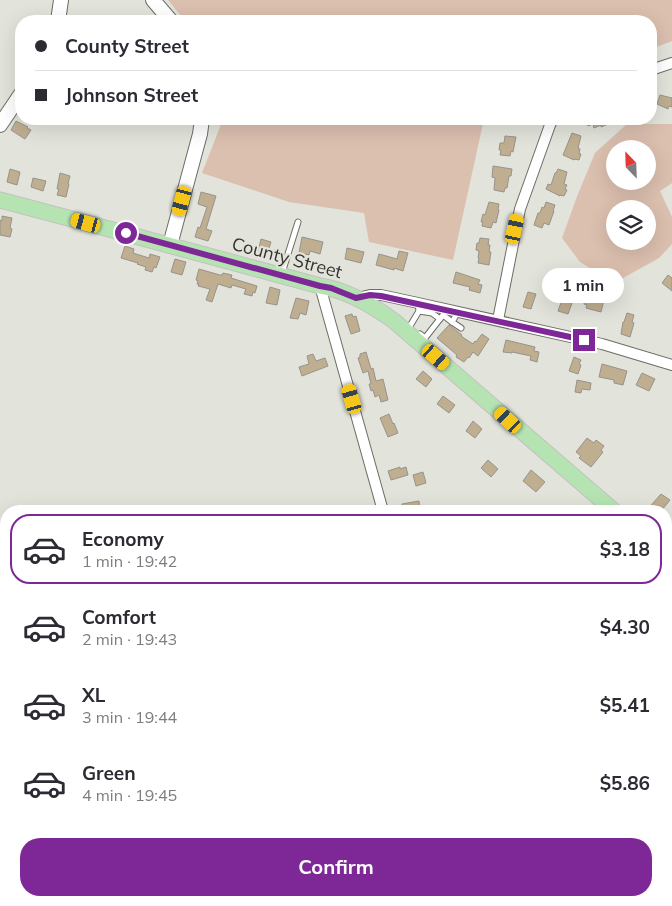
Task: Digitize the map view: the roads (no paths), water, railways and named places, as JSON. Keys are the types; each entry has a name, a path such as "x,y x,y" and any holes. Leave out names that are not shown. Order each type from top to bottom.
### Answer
{"main road":[{"name":"County Street","path":"0,200 331,288 356,298 408,329 607,505"}],"street":[{"path":"59,15 61,0"},
{"path":"153,0 166,15"},
{"path":"657,68 672,63"},
{"path":"0,124 15,103"},
{"path":"170,245 201,125"},
{"path":"498,320 520,209 550,125"},
{"path":"320,286 381,505"},
{"path":"356,298 370,295 381,296 419,307 459,312 498,320 602,344 672,365"}],"lane":[{"path":"281,276 298,222"},
{"path":"440,319 419,307 408,329 424,338 440,319 442,315 460,328"},
{"path":"452,322 459,312"}]}
